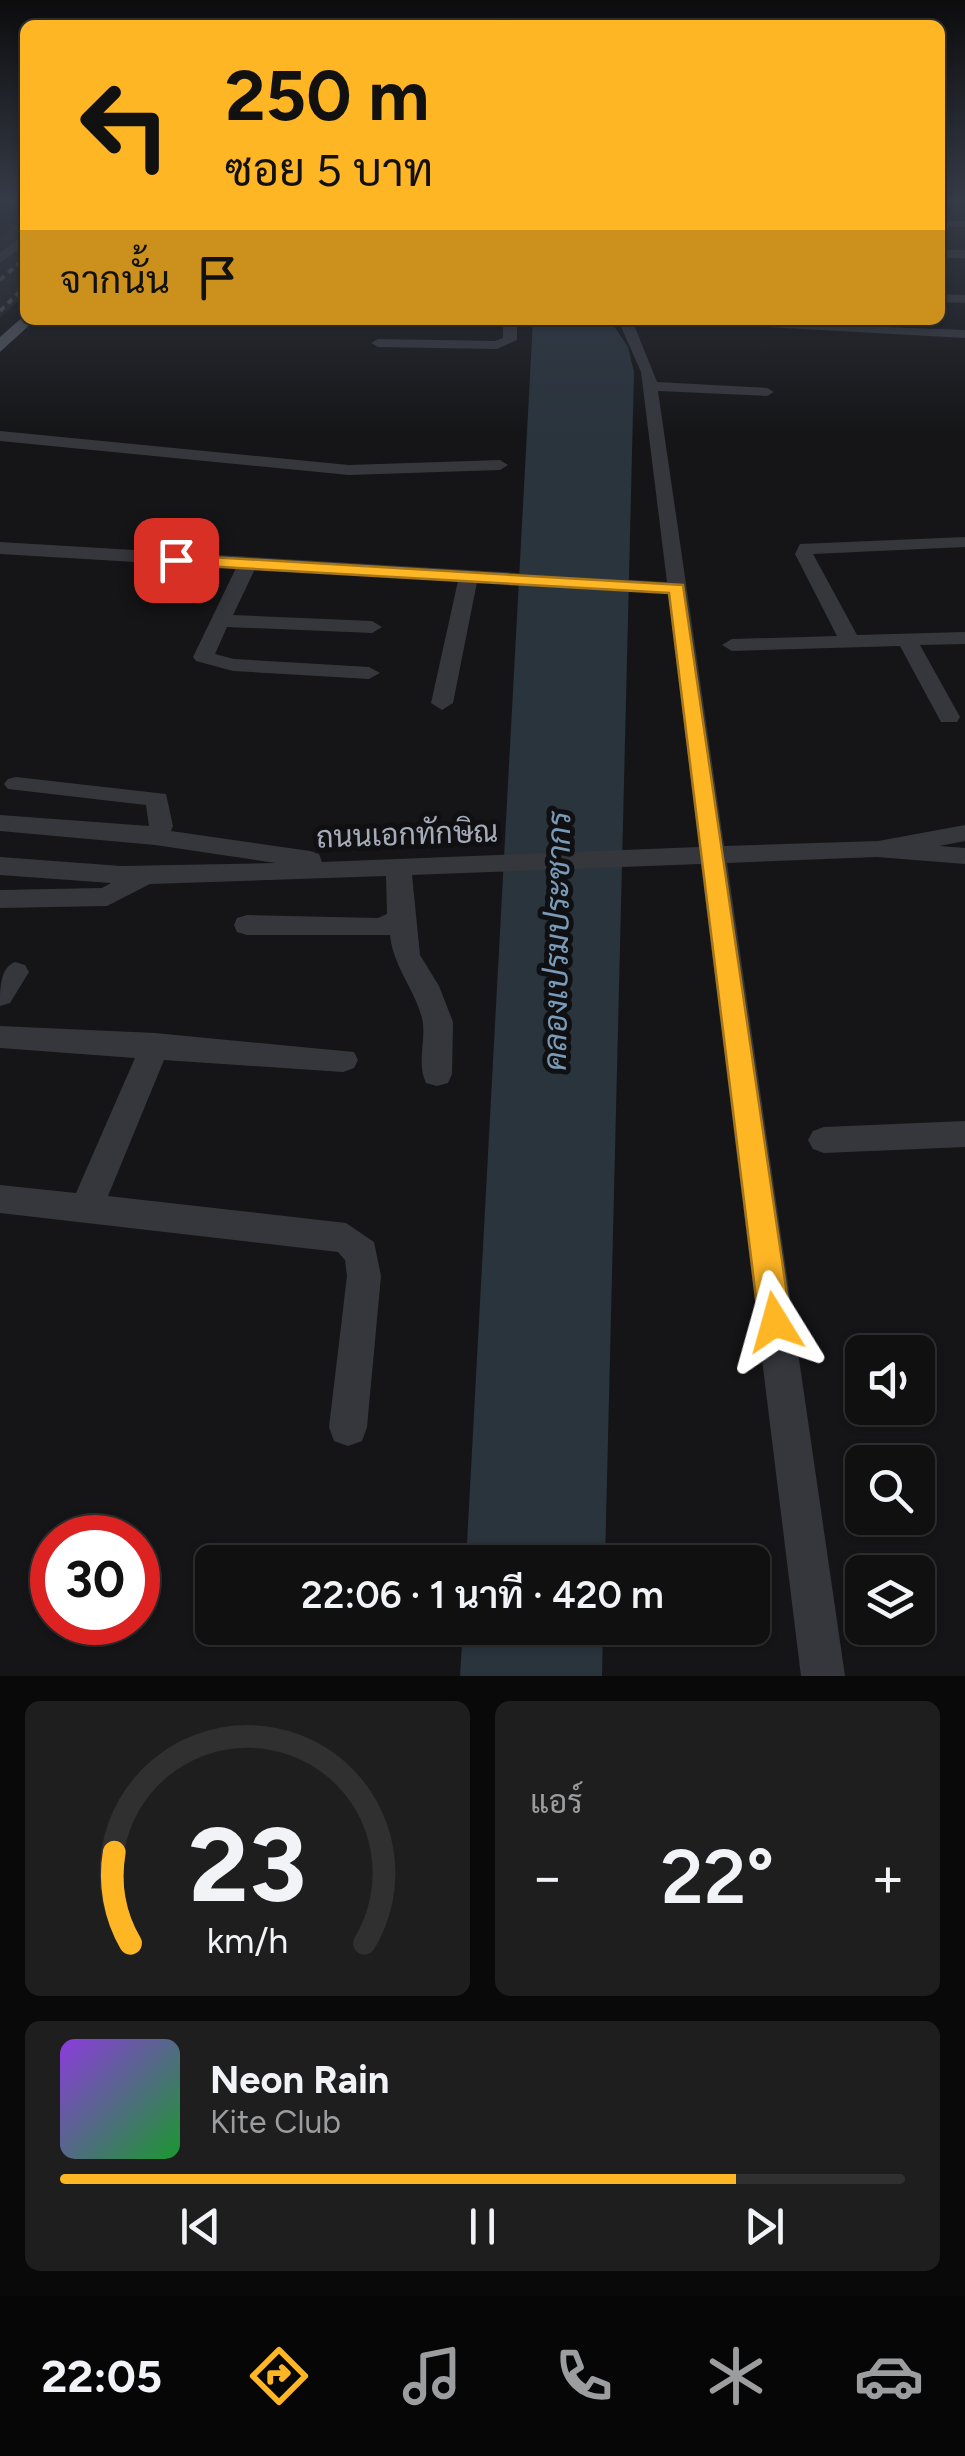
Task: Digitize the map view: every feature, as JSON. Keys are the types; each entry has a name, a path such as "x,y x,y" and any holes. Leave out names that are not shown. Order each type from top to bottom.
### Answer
{"main road":[{"path":"0,346 21,325"}],"street":[{"path":"378,343 497,345 510,340 510,325"},
{"path":"628,325 642,352 650,386 664,587 709,854 823,1676"},
{"path":"802,325 965,334"},
{"path":"650,386 767,392"},
{"path":"0,436 349,470 500,465"},
{"path":"851,643 804,554 808,548 965,542"},
{"path":"0,548 664,587"},
{"path":"247,564 203,657 208,661 369,673"},
{"path":"442,704 468,578"},
{"path":"220,621 372,627"},
{"path":"732,645 965,638"},
{"path":"907,640 949,716"},
{"path":"16,784 157,799 161,826 156,837"},
{"path":"0,823 270,852 354,870"},
{"name":"ถนนเอกทักษิณ","path":"878,848 940,833 965,832"},
{"name":"ถนนเอกทักษิณ","path":"0,866 145,875 878,848 965,856"},
{"path":"399,868 406,956 425,986 438,1022 437,1074"},
{"path":"0,898 107,897 145,875"},
{"path":"246,925 380,928 401,918"},
{"path":"0,1037 342,1060"},
{"path":"87,1208 154,1045"},
{"path":"824,1140 965,1134"},
{"path":"0,1199 346,1238 362,1252 364,1276 348,1427"}],"shaded area":[{"path":"0,279 20,279 20,300 0,318"}],"water":[{"name":"คลองเปรมประชากร","path":"533,325 613,325 628,347 634,372 605,1545 467,1545"},
{"path":"462,1645 603,1645 602,1676 460,1676"}],"railway":[{"path":"0,311 20,292"}],"route":[{"path":"176,560 677,588 709,854 775,1322"}]}
